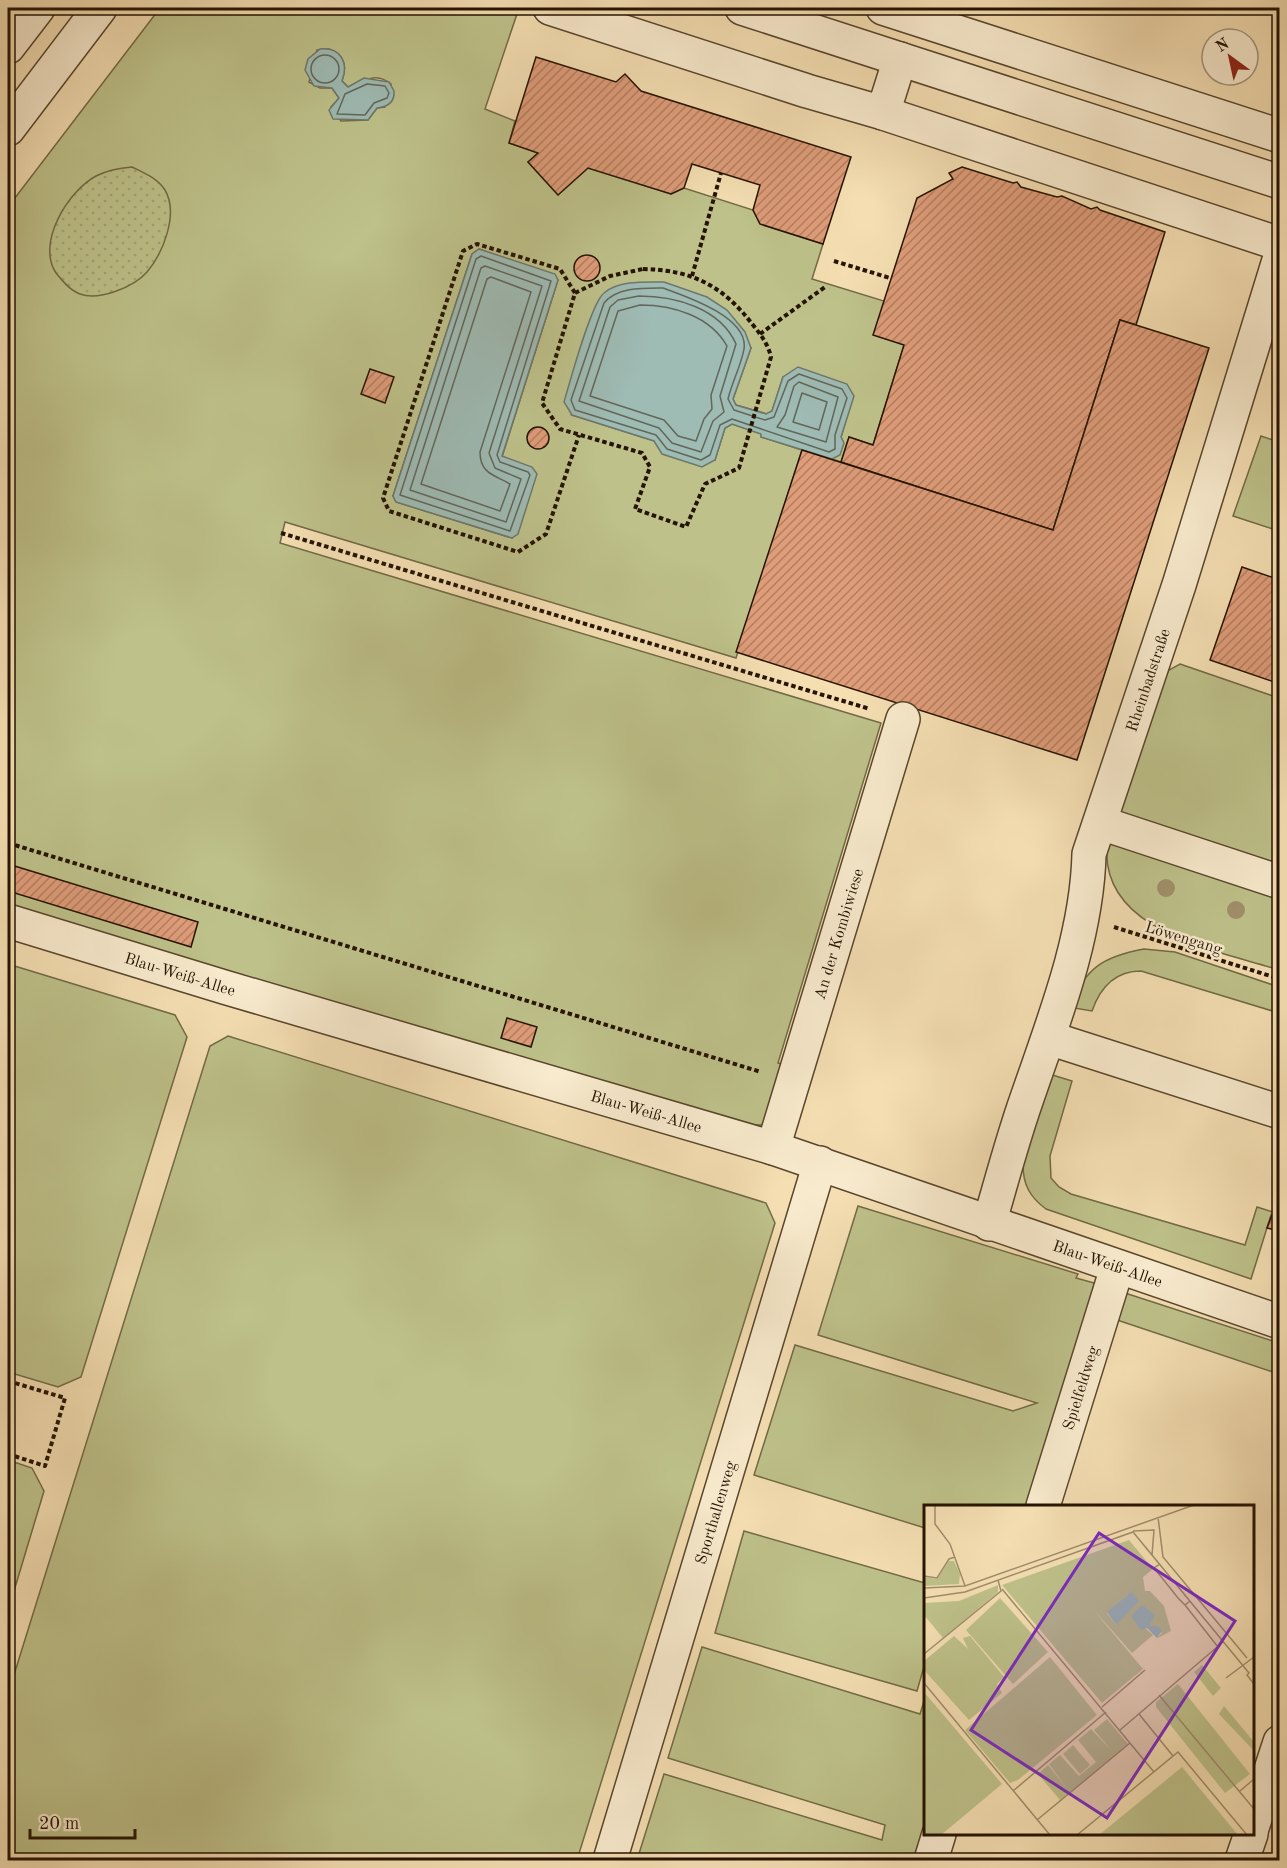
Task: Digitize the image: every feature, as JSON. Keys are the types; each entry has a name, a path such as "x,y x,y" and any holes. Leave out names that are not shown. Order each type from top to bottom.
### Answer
{"street":[{"path":"8,47 38,8"},
{"path":"8,129 100,8"},
{"path":"550,8 807,91 883,113 1280,244"},
{"path":"742,8 1280,182"},
{"path":"883,8 1280,136"},
{"path":"883,113 900,58"},
{"name":"Rheinbadstraße","path":"989,1224 1026,1102 1049,1038 1082,917 1088,890 1089,854 1179,585 1280,257"},
{"name":"An der Kombiwiese","path":"773,1148 903,719"},
{"path":"1101,823 1280,882"},
{"name":"Blau-Weiß-Allee","path":"8,921 235,991 773,1148 1280,1322"},
{"path":"1049,1038 1280,1112"},
{"name":"Sporthallenweg","path":"610,1860 820,1163"},
{"name":"Spielfeldweg","path":"1044,1505 1118,1268"},
{"path":"1254,1822 1280,1742"},
{"path":"931,1860 938,1835"},
{"path":"1242,1860 1250,1835"}],"path":[{"path":"692,276 721,173"},
{"path":"575,293 560,269 477,244 463,251 383,498 389,511 518,552 546,534 579,435"},
{"path":"834,261 891,278"},
{"path":"643,269 662,269 692,276 713,284 741,310 769,347 771,357 738,468 705,484 686,527 635,509 650,467 642,453 560,429 542,403 575,293 610,276 643,269"},
{"path":"760,334 825,287"},
{"path":"281,533 903,719"},
{"path":"8,843 793,1082"},
{"name":"Löwengang","path":"1082,917 1280,979"},
{"path":"8,1381 65,1398 45,1466 8,1454"}],"green space":[{"path":"160,8 519,8 485,109 515,121 509,143 538,153 528,162 558,195 588,168 671,194 684,188 753,210 760,224 823,244 812,279 884,301 904,345 873,445 849,437 841,462 832,459 843,442 841,437 853,397 783,377 772,411 767,414 736,405 733,399 751,348 572,415 715,460 725,428 732,424 762,434 761,437 802,450 736,658 285,522 280,543 881,723 778,1063 789,1066 771,1117 761,1125 747,1125 8,906 8,207","holes":["329,49 341,58 344,66 342,81 348,87 374,78 391,84 385,107 377,108 368,120 341,121 331,107 339,98 332,88 320,88 309,82 317,50","479,249 558,280 502,457 512,538 396,502 393,496 472,254"]},
{"path":"132,167 162,186 169,200 170,221 159,255 147,272 134,283 97,296 76,293 56,273 51,261 52,233 58,219 75,193 85,183 105,172"},
{"path":"1261,436 1279,442 1279,531 1233,516"},
{"path":"1180,664 1279,698 1279,970 1196,945 1168,933 1142,918 1123,899 1110,876 1107,847 1156,690 1169,670"},
{"path":"1144,949 1175,952 1279,987 1279,1013 1141,971 1124,974 1110,982 1099,995 1092,1011 1068,1007 1082,983 1097,966 1117,956"},
{"path":"8,964 175,1015 187,1037 81,1377 58,1387 8,1372"},
{"path":"228,1036 766,1203 775,1223 577,1860 8,1860 8,1694 210,1046"},
{"path":"1046,1073 1072,1081 1050,1156 1051,1178 1059,1187 1071,1194 1245,1245 1257,1207 1279,1214 1279,1217 1271,1215 1251,1279 1046,1209 1036,1200 1026,1185 1023,1165"},
{"path":"858,1206 1078,1274 1076,1278 1105,1286 1035,1505 924,1505 924,1528 754,1475 795,1345 1013,1411 1037,1403 818,1335"},
{"path":"1125,1293 1279,1343 1279,1374 1117,1320"},
{"path":"8,1460 32,1468 44,1491 8,1611"},
{"path":"744,1531 924,1583 924,1666 917,1691 715,1633"},
{"path":"702,1647 920,1714 924,1701 924,1835 926,1835 921,1860 637,1860 664,1774 882,1840 885,1825 668,1758"}],"water":[{"path":"320,49 333,51 342,57 344,74 342,81 348,87 364,78 389,82 394,91 392,101 377,108 368,120 333,119 329,110 339,98 332,88 314,86 305,70 308,59"},
{"path":"479,249 555,274 558,280 502,456 532,467 537,474 518,534 512,538 396,502 393,496 472,254"},
{"path":"664,282 707,297 727,310 745,332 751,348 733,399 736,405 766,414 772,411 783,377 798,367 847,384 854,396 841,437 844,443 840,455 832,459 761,437 761,434 732,424 725,428 715,460 702,467 662,454 654,441 572,415 564,402 581,344 599,300 604,293 617,286"}],"building":[{"path":"536,57 616,82 625,74 641,91 851,157 823,244 760,224 753,210 760,185 692,164 684,188 671,194 588,168 558,195 528,162 538,153 509,143"},
{"path":"962,167 1013,183 1017,182 1021,187 1057,197 1062,196 1091,209 1097,207 1165,232 1136,325 1120,320 1053,530 841,462 849,437 873,445 904,345 873,335 917,198 953,179 949,173"},
{"path":"587,255 596,259 600,268 596,277 587,281 578,277 574,268 578,259"},
{"path":"1120,320 1209,348 1077,760 736,652 802,450 1053,530"},
{"path":"370,369 394,377 385,403 361,394"},
{"path":"538,427 546,430 549,438 546,446 538,449 530,446 527,438 530,430"},
{"path":"1242,567 1280,580 1280,684 1210,660"},
{"path":"8,864 198,922 191,947 8,891"},
{"path":"507,1018 537,1027 531,1047 501,1038"},
{"path":"1272,1215 1280,1217 1280,1231 1267,1228"}]}
